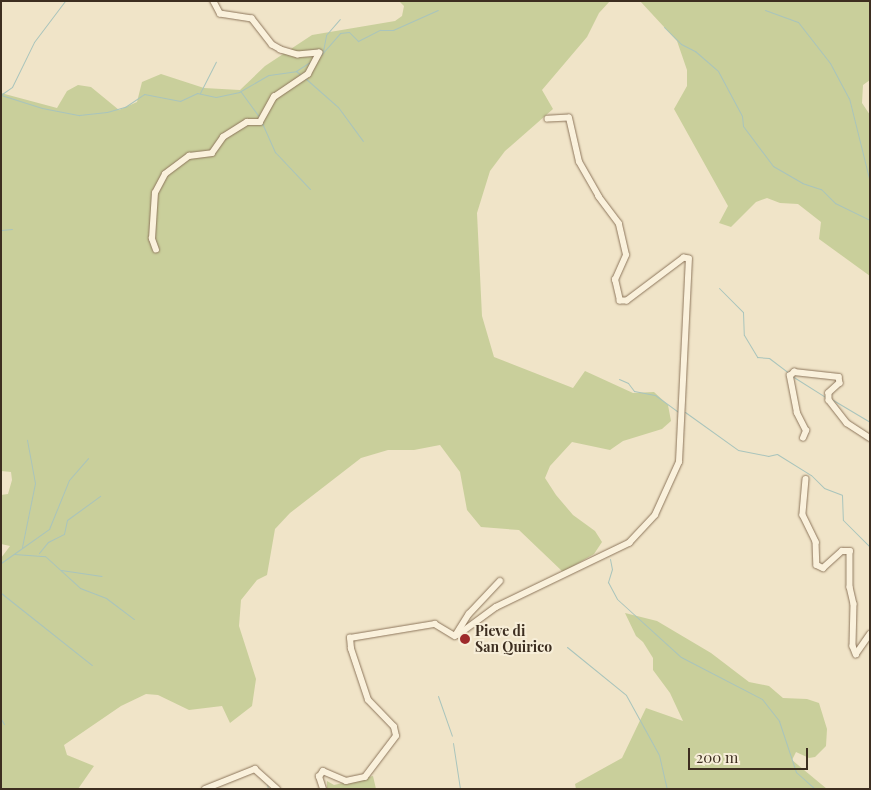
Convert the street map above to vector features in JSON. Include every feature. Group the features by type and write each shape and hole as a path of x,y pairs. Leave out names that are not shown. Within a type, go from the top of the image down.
{"street":[{"path":"156,250 152,239 154,193 165,174 190,156 212,153 223,137 247,122 260,122 274,97 308,74 319,52 298,55 281,50 272,45 252,19 220,14 213,1"},
{"path":"323,789 319,777 322,771 346,781 365,777 396,736 394,727 376,710 366,695 351,649 349,640 352,637 435,624 453,636 458,635 496,607 629,543 655,515 680,462 689,259 684,258 627,301 620,301 616,280 626,255 620,224 599,197 579,162 569,118 548,118"},
{"path":"803,438 806,431 797,412 790,376 794,372 839,377 840,383 829,393 829,400 847,423 870,438"},
{"path":"806,479 803,515 816,542 816,565 823,568 842,551 850,551 850,587 854,604 852,637 856,654 870,634"},
{"path":"458,635 466,618 500,581"},
{"path":"205,789 255,769 277,789"}],"green space":[{"path":"399,1 610,1 599,13 587,37 542,90 553,109 505,151 490,171 477,213 482,316 494,357 573,388 585,371 633,393 654,392 668,405 671,421 662,429 623,441 610,450 572,442 550,466 545,478 556,495 573,515 595,531 602,542 594,554 563,572 519,530 481,527 467,510 460,472 440,445 414,450 388,450 361,458 290,513 275,529 267,575 257,580 241,600 239,626 256,679 252,706 230,723 222,706 189,710 158,695 146,694 121,706 64,745 67,755 94,766 78,789 1,789 1,558 10,546 1,544 1,495 8,494 12,480 11,472 1,471 1,93 57,108 67,91 78,85 91,87 119,110 137,102 142,82 161,74 204,88 240,90 265,66 312,35 395,21 402,16 404,6"},
{"path":"640,1 870,1 870,80 863,85 862,103 870,115 870,276 819,239 821,222 798,204 780,203 767,198 756,202 731,227 719,223 728,206 674,109 687,86 687,70 677,41"},
{"path":"625,613 657,621 711,653 749,682 769,686 783,698 807,699 819,703 827,729 826,746 815,757 809,758 796,752 792,760 827,789 576,789 575,784 622,758 646,708 683,721 670,693 653,670 653,658 643,642 636,636"},
{"path":"373,776 376,789 327,789 327,781 334,785"}],"waterway":[{"path":"2,94 12,87 34,42 65,1"},
{"path":"321,55 340,33 349,32 358,41 380,30 393,30 438,10"},
{"path":"765,10 798,22 830,63 849,98 870,182"},
{"path":"323,51 326,35 340,19"},
{"path":"664,27 681,44 695,51 718,71 742,116 743,126 773,166 802,183 821,189 835,203 870,220"},
{"path":"1,95 42,108 79,115 107,112 125,107 144,94 180,101 197,93 216,97 239,92 269,75 296,71 313,60"},
{"path":"200,93 216,62"},
{"path":"296,71 302,76"},
{"path":"305,78 338,107 363,141"},
{"path":"241,92 259,117"},
{"path":"262,123 275,152 310,189"},
{"path":"1,230 12,229"},
{"path":"719,288 743,312 744,335 757,357 769,358 789,373"},
{"path":"792,376 827,398"},
{"path":"619,379 628,383 634,391 655,395 678,412"},
{"path":"833,400 870,422"},
{"path":"685,412 738,450 768,456 777,454 811,475 824,488 842,495 843,520 870,547"},
{"path":"22,547 35,483 27,440"},
{"path":"1,563 49,529 69,480 88,458"},
{"path":"39,553 48,542 64,534 67,520 100,496"},
{"path":"14,554 45,556 80,588 106,598 134,619"},
{"path":"610,559 612,569 608,582 617,599 681,657 762,699 779,721 796,772 815,789"},
{"path":"61,570 102,576"},
{"path":"1,593 92,665"},
{"path":"567,647 626,695 659,755 667,789"},
{"path":"438,696 452,736"},
{"path":"1,719 4,724"},
{"path":"453,743 460,789"},
{"path":"267,783 268,789"}],"place":[{"name":"Pieve di San Quirico","path":"465,639"}]}
